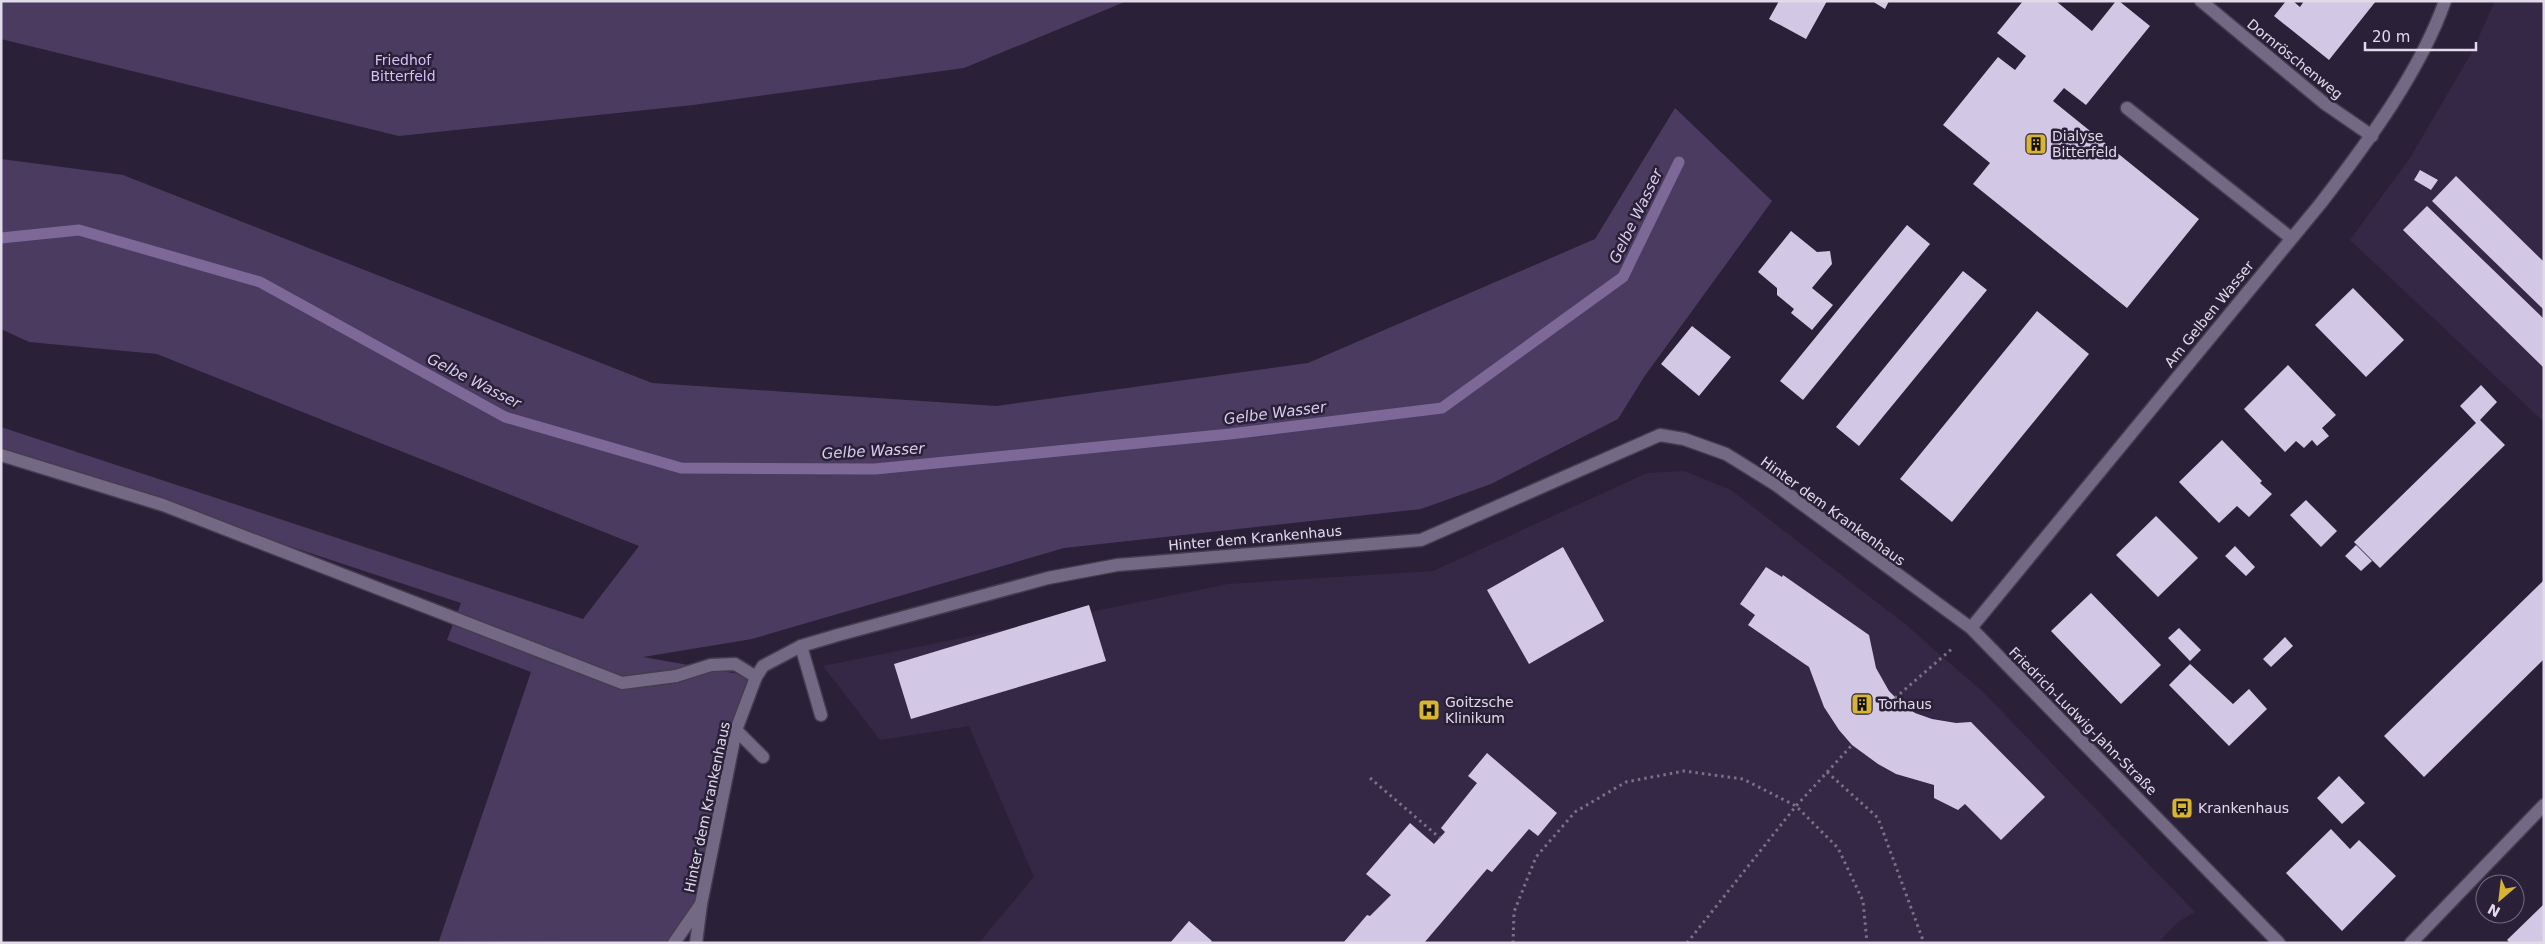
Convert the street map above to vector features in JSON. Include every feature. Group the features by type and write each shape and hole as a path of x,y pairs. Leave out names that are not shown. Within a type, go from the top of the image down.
{"street":[{"name":"Dornröschenweg","path":"2201,1 2324,103 2372,136"},
{"name":"Am Gelben Wasser","path":"1971,628 2291,238 2372,136 2410,74 2445,1"},
{"path":"2127,108 2291,238"},
{"name":"Hinter dem Krankenhaus","path":"696,943 701,904 736,730 756,677 763,666 800,646 1048,578 1117,565 1421,540 1660,435 1684,439 1726,454 1776,485 1971,628"},
{"path":"1,455 163,505 622,683 676,676 711,665 735,664 756,677"},
{"name":"Friedrich-Ludwig-Jahn-Straße","path":"1971,628 2280,943"},
{"path":"800,646 821,715"},
{"path":"736,730 763,757"},
{"path":"2411,943 2544,804"},
{"path":"674,943 701,904"}],"path":[{"path":"1895,698 1946,656 1971,628"},
{"path":"1687,943 1796,806 1852,745"},
{"path":"1513,943 1514,912 1536,857 1575,812 1626,782 1684,771 1743,779 1796,806 1838,848 1863,902 1868,943"},
{"path":"1827,772 1878,818 1924,943"},
{"path":"1370,778 1440,838"}],"shaded area":[{"path":"2495,1 2544,1 2544,422 2350,240 2410,158 2472,52"},
{"name":"Goitzsche Klinikum","path":"1684,471 1731,490 1905,624 1984,693 2195,912 2178,922 2158,943 979,943 1034,877 969,726 880,740 823,666 1228,584 1433,571 1647,473"}],"green space":[{"name":"Friedhof Bitterfeld","path":"1,1 1127,1 964,68 693,105 399,136 1,39"},
{"path":"1675,108 1772,201 1644,377 1618,419 1491,484 1421,509 1064,548 752,639 643,657 756,677 702,903 674,943 439,941 531,672 447,640 461,603 1,451 1,427 583,619 639,546 157,354 29,342 1,329 1,159 123,175 652,383 996,406 1308,363 1595,239"}],"building":[{"path":"1779,1 1827,1 1806,39 1769,19"},
{"path":"1872,1 1889,1 1885,9"},
{"name":"Dialyse Bitterfeld","path":"2023,1 2056,1 2092,31 2116,1 2119,1 2150,26 2086,105 2064,88 2053,101 2199,219 2127,308 1973,184 1990,163 1943,125 1998,57 2015,70 2026,56 1997,33"},
{"path":"2286,1 2293,1 2300,7 2304,1 2376,1 2329,60 2274,16"},
{"path":"2420,170 2438,180 2431,190 2414,180"},
{"path":"2456,176 2544,262 2544,310 2432,201"},
{"path":"2427,206 2544,319 2544,368 2403,230"},
{"path":"1907,225 1930,244 1803,400 1780,381"},
{"path":"1791,231 1817,252 1830,251 1832,264 1812,288 1833,305 1812,330 1791,313 1794,309 1777,295 1777,288 1758,272"},
{"path":"1963,271 1987,290 1859,446 1836,427"},
{"path":"2353,288 2404,340 2366,377 2315,325"},
{"path":"2037,311 2089,354 1952,522 1900,479"},
{"path":"1692,326 1731,357 1699,396 1661,364"},
{"path":"2288,365 2336,415 2322,428 2329,436 2317,446 2312,440 2304,448 2296,441 2285,452 2244,409"},
{"path":"2481,385 2497,402 2480,420 2505,445 2380,568 2354,542 2476,423 2460,406"},
{"path":"2222,440 2272,494 2249,517 2237,506 2219,523 2179,482"},
{"path":"2306,500 2337,531 2321,547 2290,515"},
{"path":"2156,516 2198,558 2158,597 2116,555"},
{"path":"2356,545 2372,561 2361,571 2345,556"},
{"path":"2235,546 2255,567 2246,576 2225,556"},
{"path":"1563,547 1604,621 1529,664 1487,590"},
{"name":"Torhaus","path":"1766,567 1782,577 1783,575 1869,635 1876,668 1889,691 1899,701 1915,713 1932,719 1956,723 1971,722 2045,797 2001,840 1965,804 1958,810 1934,798 1934,785 1896,774 1878,764 1852,745 1839,730 1824,707 1809,667 1748,625 1755,615 1740,604"},
{"path":"2544,580 2544,659 2424,777 2384,736"},
{"path":"2091,593 2161,665 2121,704 2051,631"},
{"path":"1089,605 1106,661 911,719 894,664"},
{"path":"2179,628 2201,650 2190,661 2168,638"},
{"path":"2285,637 2293,646 2271,667 2263,659"},
{"path":"2190,664 2233,704 2249,689 2267,709 2229,746 2169,685"},
{"path":"1487,753 1557,813 1538,836 1529,829 1492,872 1487,869 1424,943 1343,943 1367,915 1370,916 1391,895 1366,874 1410,823 1434,844 1445,832 1441,828 1477,783 1468,776"},
{"path":"2339,776 2365,803 2342,824 2317,798"},
{"path":"2331,829 2350,849 2359,840 2396,876 2342,931 2286,873"},
{"path":"2544,904 2544,943 2510,943 2507,940"},
{"path":"1189,921 1212,941 1210,943 1170,943"}],"waterway":[{"name":"Gelbe Wasser","path":"1,238 79,230 260,282 505,417 681,468 875,469 1230,434 1442,408 1623,277 1679,162"}],"place":[{"name":"Dialyse Bitterfeld","path":"2036,144"},
{"name":"Torhaus","path":"1862,704"},
{"name":"Goitzsche Klinikum","path":"1429,710"},
{"name":"Krankenhaus","path":"2182,808"}]}
